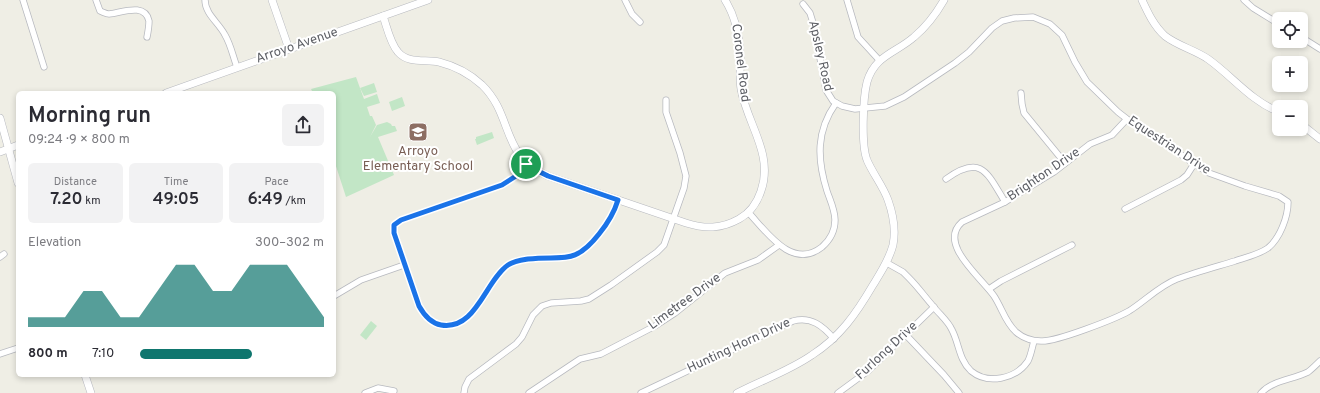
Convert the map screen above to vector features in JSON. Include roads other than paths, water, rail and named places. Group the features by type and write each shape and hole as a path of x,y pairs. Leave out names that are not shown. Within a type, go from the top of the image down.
{"street":[{"path":"23,0 44,67"},
{"path":"96,0 100,11 107,14 134,9 140,10 144,13 148,20 147,37"},
{"path":"205,0 205,5 209,13 222,28 226,36 236,67"},
{"path":"272,0 289,49"},
{"name":"Arroyo Avenue","path":"171,91 428,0"},
{"path":"625,0 632,14 640,22"},
{"name":"Coronel Road","path":"384,16 395,48 403,56 413,60 433,61 446,64 467,74 483,86 496,103 516,150 526,164 548,176 694,226 709,228 732,223 753,207 760,195 764,180 765,166 762,151 744,103 740,79 739,36 734,17 725,0"},
{"path":"847,0 858,37 880,61"},
{"path":"737,393 806,359 834,339 857,312 887,263 893,244 893,218 886,195 866,159 864,143 865,93 868,80 873,69 889,53 919,33 937,12 944,0"},
{"path":"1142,0 1152,20 1165,35 1175,42 1199,53 1261,103 1272,108"},
{"path":"1244,0 1252,8 1272,20"},
{"name":"Apsley Road","path":"803,4 810,13 814,26 828,94 836,103 849,108 864,109"},
{"name":"Equestrian Drive","path":"864,109 885,106 904,97 956,63 992,28 1002,22 1014,18 1033,18 1042,20 1056,29 1066,42 1075,62 1087,82 1127,119 1210,173 1245,186 1279,196 1288,202 1288,210 1282,228 1277,237 1269,247 1258,254 1189,274 1174,280 1129,311 1104,322 1046,342 1034,340"},
{"path":"1308,41 1320,49"},
{"path":"1021,93 1024,113 1065,163"},
{"path":"464,393 469,379 516,344 536,311 542,306 551,303 582,301 589,299 657,252 666,240 684,188 686,176 666,112 666,100"},
{"path":"748,212 784,249 795,254 801,254 808,253 822,247 832,234 835,224 835,215 822,172 820,145 821,134 824,122 836,103"},
{"path":"0,118 16,175"},
{"name":"Brighton Drive","path":"989,289 959,253 955,243 954,234 956,227 962,222 1004,202 1065,163 1090,144 1112,135 1127,119"},
{"path":"1308,130 1320,139"},
{"path":"0,152 16,147"},
{"path":"526,164 516,176 502,185 401,220 394,225 394,233 419,306 426,316 435,323 448,326 457,323 473,312 494,279 508,265 524,259 567,257 582,252 589,246 610,220 615,211 618,200"},
{"path":"1125,209 1181,180 1187,175 1194,164"},
{"path":"946,179 964,168 977,168 984,171 989,176 1004,202"},
{"name":"Limetree Drive","path":"529,393 580,359 600,354 655,326 675,313 725,273 758,260 779,245"},
{"path":"887,263 903,272 934,307 952,330 959,351 965,363 971,370 979,376 995,379 1018,371 1027,362 1034,340 1020,334 1012,328 999,303 989,289 1001,280 1072,245"},
{"path":"336,295 361,280 404,265"},
{"name":"Furlong Drive","path":"838,393 868,371 934,307"},
{"name":"Hunting Horn Drive","path":"641,393 788,322 798,319 818,323 834,339"},
{"path":"905,334 959,393"},
{"path":"0,354 16,349"},
{"path":"1260,393 1265,388 1278,382 1294,378 1309,371 1320,361"},
{"path":"86,377 91,393"},
{"path":"365,393 378,388 394,391"}],"place":[{"name":"Arroyo Elementary School","path":"418,132"}]}
